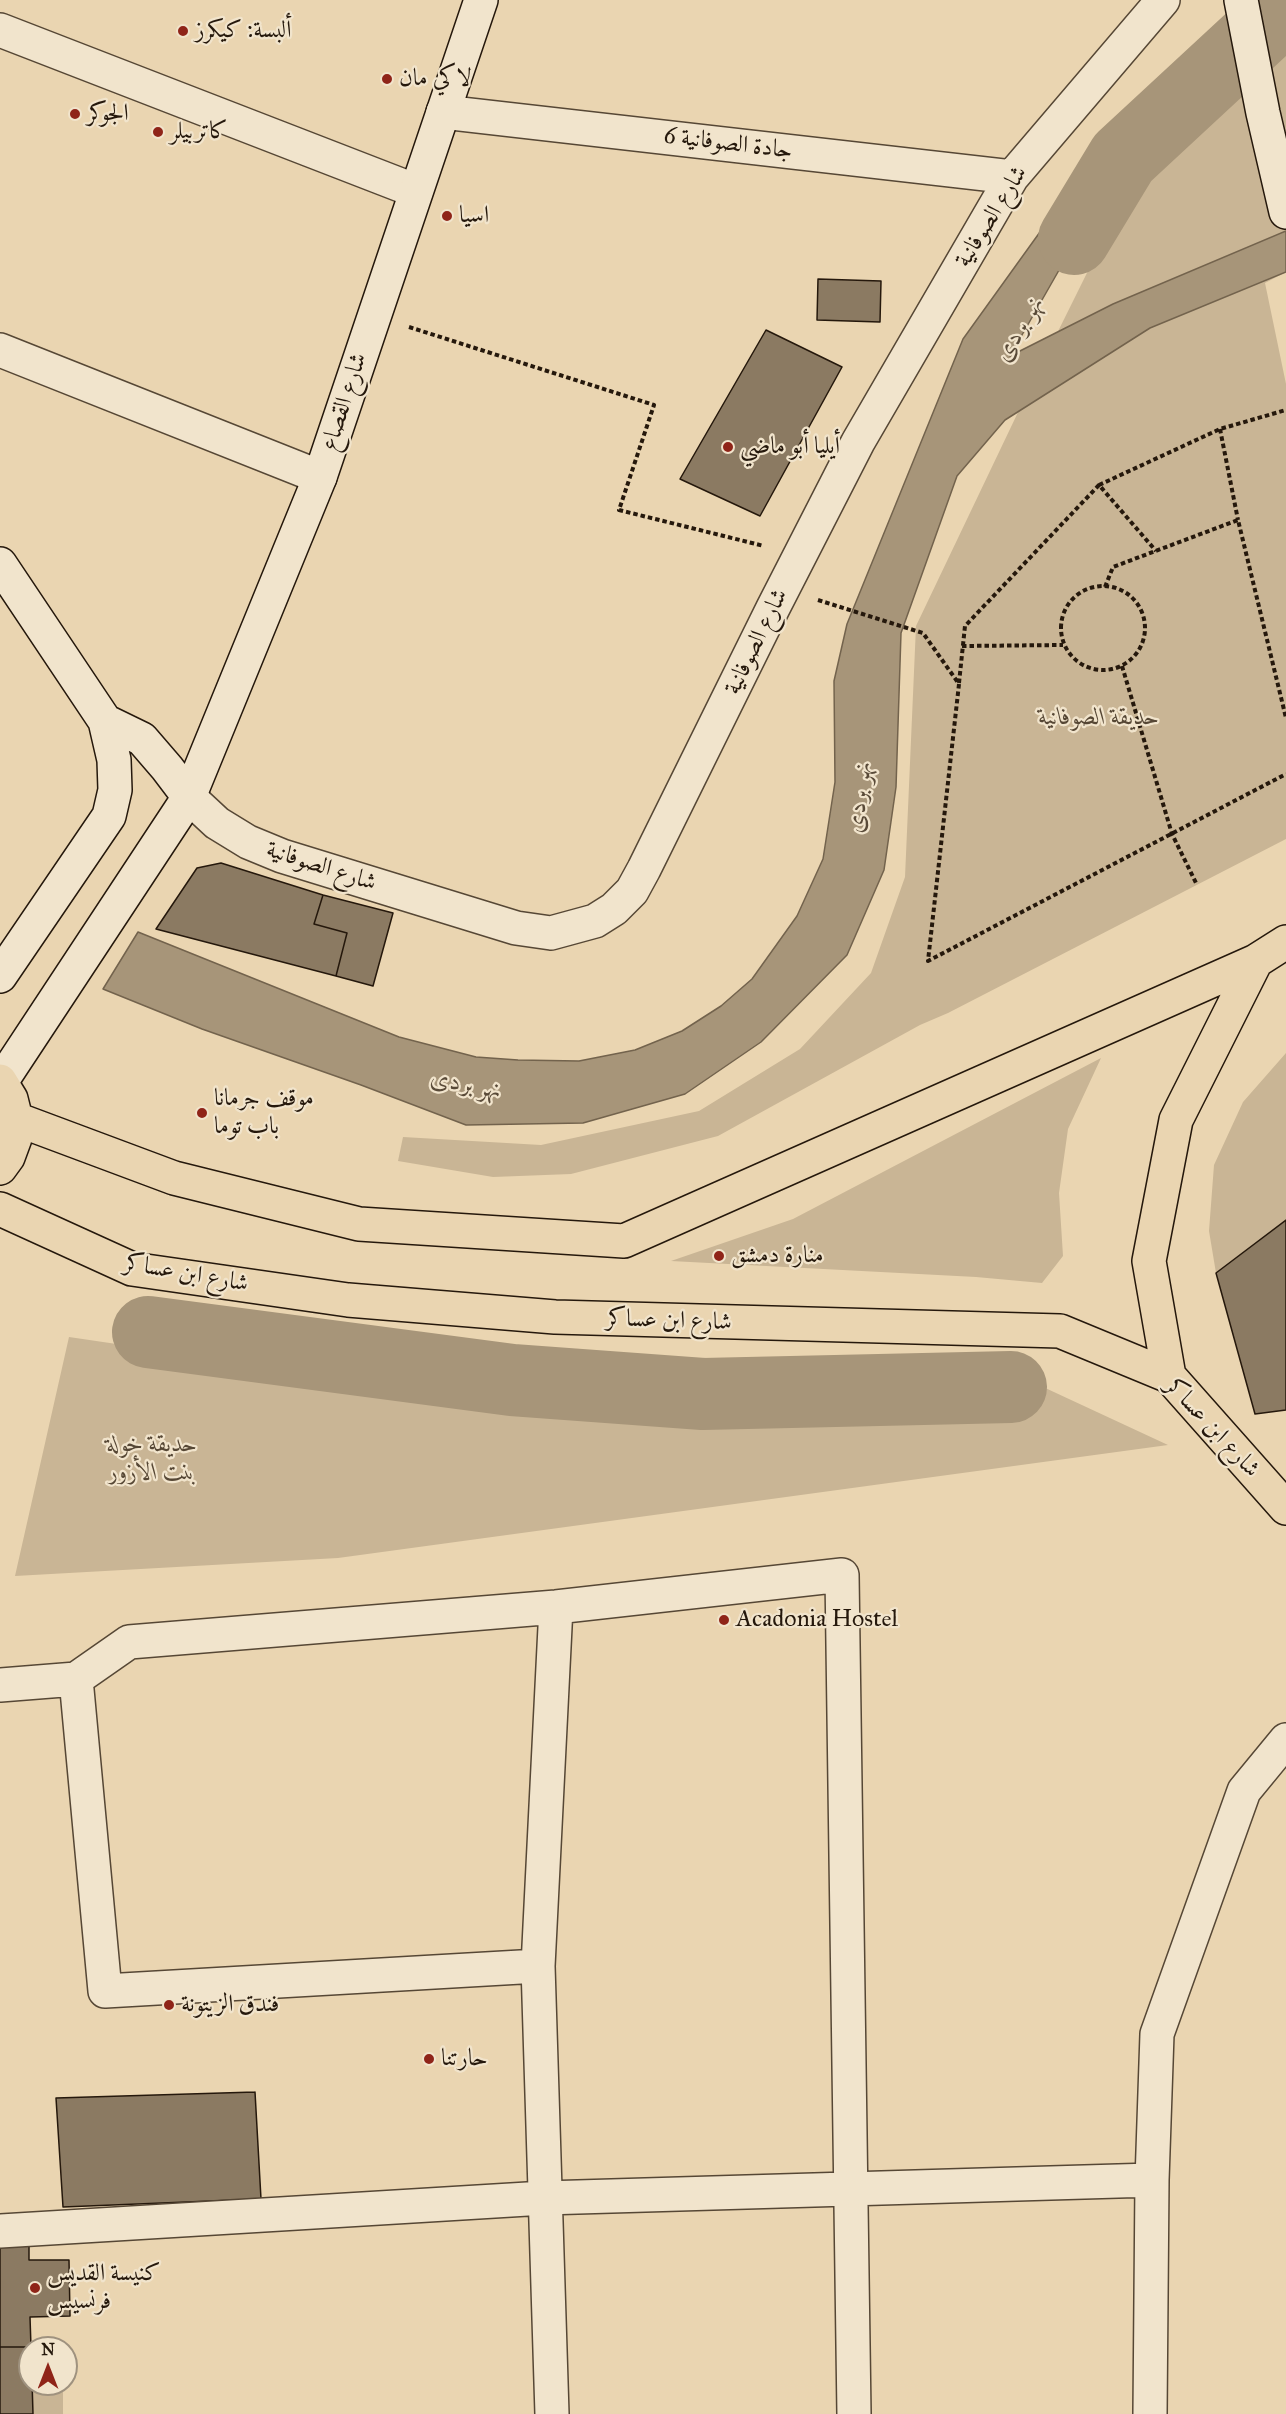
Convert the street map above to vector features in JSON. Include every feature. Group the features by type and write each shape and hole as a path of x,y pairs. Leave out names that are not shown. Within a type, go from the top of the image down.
{"main road":[{"path":"16,1119 174,1178 359,1224 624,1241 1256,961 1286,942"},
{"path":"1169,1376 1149,1261 1176,1120 1256,961"},
{"path":"0,1168 8,1157 15,1138 16,1119 11,1099 1,1082"},
{"name":"شارع ابن عساكر","path":"0,1209 132,1269 348,1300 555,1317 1060,1331 1169,1376 1286,1508"}],"street":[{"name":"شارع القصاع","path":"1,1082 189,797 321,477 481,0"},
{"name":"شارع الصوفانية","path":"105,721 142,739 189,797 217,823 248,842 274,852 516,928 551,933 595,921 614,909 632,891 858,442 1012,177 1163,0"},
{"path":"1241,0 1263,113 1285,206"},
{"path":"0,30 416,191"},
{"name":"جادة الصوفانية 6","path":"443,112 1012,177"},
{"path":"0,350 321,477"},
{"path":"0,564 105,721 114,760 115,790 109,816 0,976"},
{"path":"0,1685 76,1679 129,1642 556,1607 842,1575 854,2414"},
{"path":"552,2414 538,1966 556,1607"},
{"path":"76,1679 105,1991 538,1966"},
{"path":"1150,2414 1152,2180 1157,2034 1244,1791 1286,1740"},
{"path":"0,2231 544,2198 1152,2180"}],"path":[{"path":"374,316 654,405 619,510 800,555"},
{"path":"1286,410 1220,429 1099,484 964,626 928,961 1286,774"},
{"path":"1220,429 1238,520 1286,718"},
{"path":"1099,484 1156,551"},
{"path":"1105,586 1113,567 1238,520"},
{"path":"1105,586 1119,589 1139,607 1144,620 1145,634 1133,658 1122,666 1109,670 1095,670 1071,657 1063,645 1061,624 1068,604 1078,594 1091,588 1105,586"},
{"path":"782,589 923,633 959,684"},
{"path":"962,646 1063,645"},
{"path":"1122,666 1172,834 1197,885"}],"green space":[{"name":"حديقة الصوفانية","path":"1286,33 1286,272 1265,283 1286,384 1286,839 948,1013 920,1025 718,1136 571,1174 493,1177 398,1161 403,1137 541,1145 699,1111 800,1049 871,973 905,877 916,626 1021,406 1140,166 1273,40"},
{"path":"1286,1053 1286,1220 1216,1273 1209,1231 1214,1165 1243,1102"},
{"path":"1101,1058 1068,1129 1059,1193 1063,1256 1042,1283 976,1277 671,1261 793,1219"},
{"name":"حديقة خولة بنت الأزور","path":"69,1337 476,1397 668,1409 1013,1373 1168,1445 338,1558 15,1576"},
{"path":"32,2396 63,2396 63,2414 33,2414"}],"water":[{"path":"1260,0 1286,0 1286,7 1123,158 1010,356 1113,304 1286,231 1286,272 1150,328 1005,420 957,476 901,633 896,787 884,870 847,955 761,1042 685,1094 583,1123 466,1125 202,1029 103,989 138,932 399,1037 476,1057 518,1060 579,1061 635,1050 682,1031 721,1006 752,979 797,916 823,859 835,782 834,681 847,624 963,339 1081,175 1212,36"}],"building":[{"path":"818,279 881,281 880,322 817,320"},
{"path":"766,330 842,367 760,516 680,479"},
{"path":"221,863 323,895 314,924 347,933 336,976 156,929 197,868"},
{"path":"323,895 393,913 373,986 336,976 347,933 314,924"},
{"path":"1286,1220 1286,1410 1255,1414 1216,1273"},
{"path":"255,2092 261,2199 63,2207 56,2098"},
{"name":"كنيسة القديس فرنسيس","path":"0,2242 29,2242 29,2260 69,2260 70,2316 30,2317 31,2336 18,2336 18,2347 0,2347"},
{"path":"0,2347 18,2347 18,2396 32,2396 33,2414 0,2414"}],"waterway":[{"name":"نهر بردى","path":"1074,239 1123,158 1286,7"},
{"path":"148,1332 512,1380 703,1394 1011,1387"}],"place":[{"name":"ألبسة: كيكرز","path":"183,31"},
{"name":"لاكي مان","path":"387,79"},
{"name":"الجوكر","path":"75,114"},
{"name":"كاتربيلر","path":"158,132"},
{"name":"اسيا","path":"447,216"},
{"name":"أيليا أبو ماضي","path":"728,447"},
{"name":"موقف جرمانا باب توما","path":"202,1113"},
{"name":"منارة دمشق","path":"719,1256"},
{"name":"Acadonia Hostel","path":"724,1620"},
{"name":"فندق الزيتونة","path":"169,2005"},
{"name":"حارتنا","path":"429,2059"},
{"name":"كنيسة القديس فرنسيس","path":"35,2288"}]}
